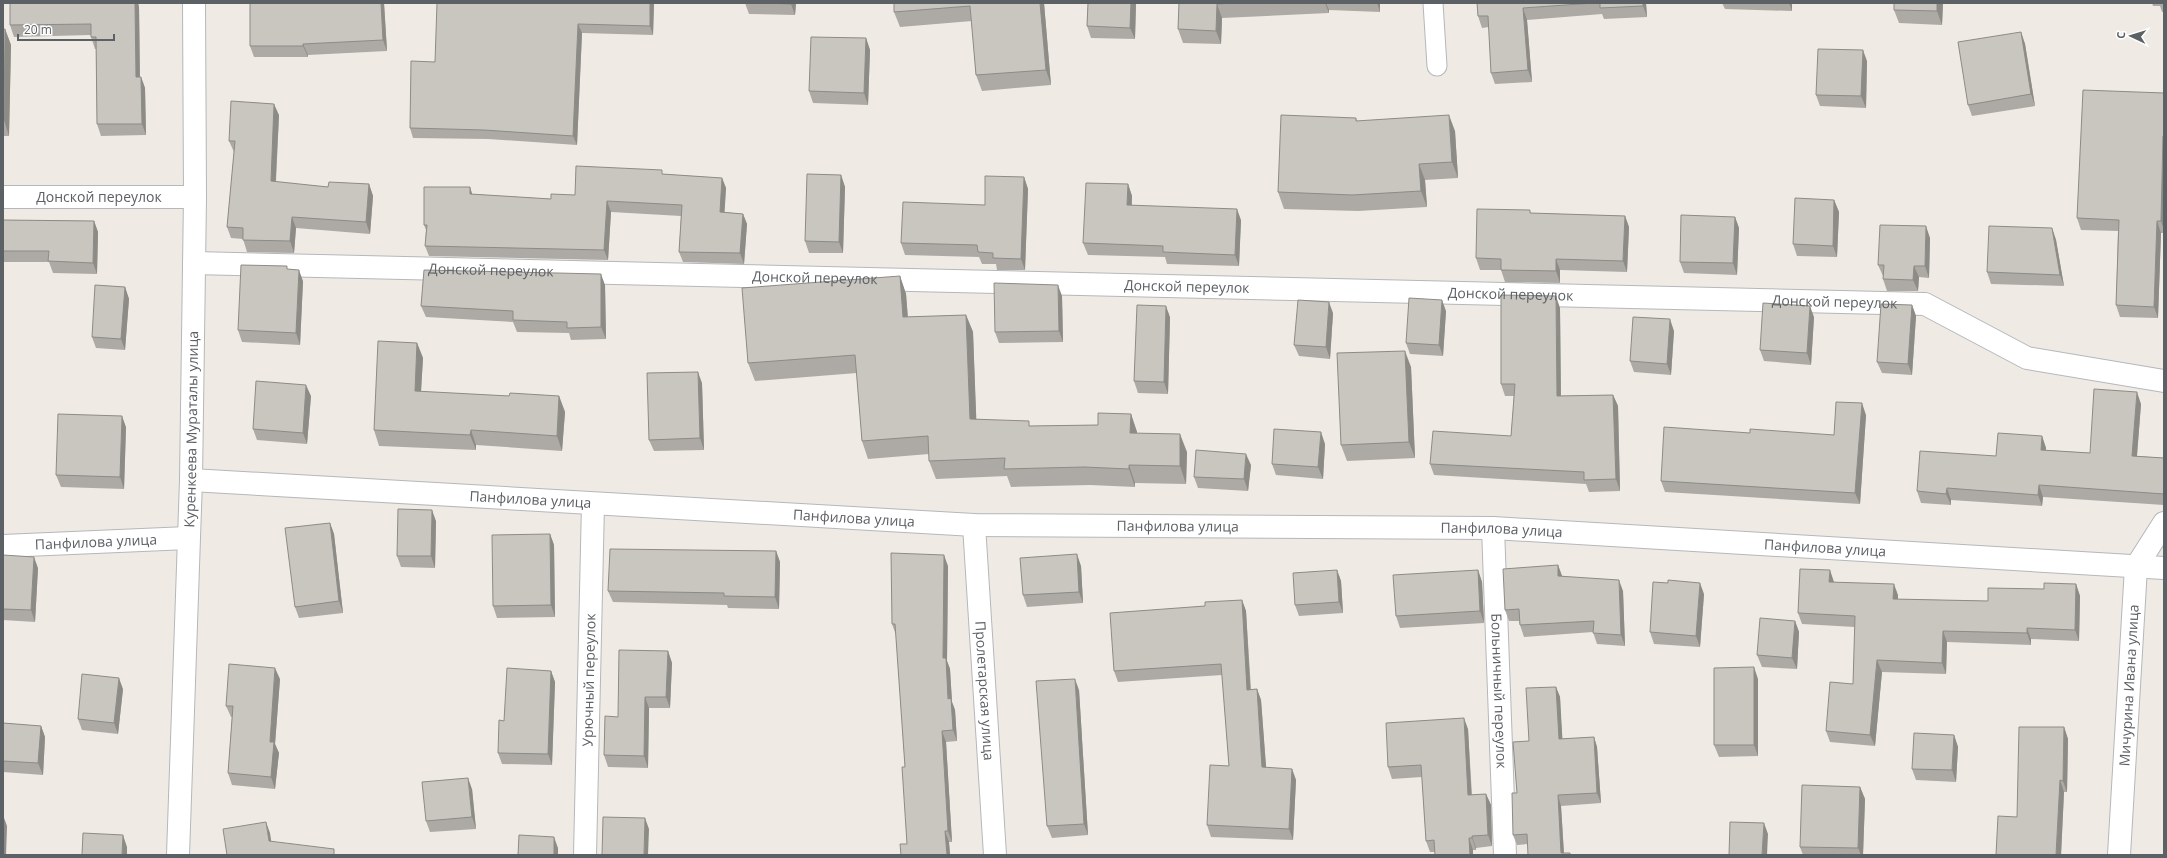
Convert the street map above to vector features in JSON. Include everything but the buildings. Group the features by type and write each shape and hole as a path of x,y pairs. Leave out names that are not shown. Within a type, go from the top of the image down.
{"street":[{"name":"Куренкеева Мураталы улица","path":"178,855 191,480 195,197 194,3"},
{"name":"Донской переулок","path":"3,197 195,197"},
{"name":"Донской переулок","path":"194,263 1925,304 2027,358 2164,381"},
{"name":"Панфилова улица","path":"191,480 974,526 1493,528 2164,568"},
{"name":"Урючный переулок","path":"585,855 593,504"},
{"name":"Мичурина Ивана улица","path":"2119,855 2136,567 2164,523"},
{"name":"Пролетарская улица","path":"974,526 995,855"},
{"name":"Больничный переулок","path":"1493,528 1505,855"},
{"name":"Панфилова улица","path":"3,546 188,538"}],"lane":[{"path":"1433,3 1437,66"}]}
